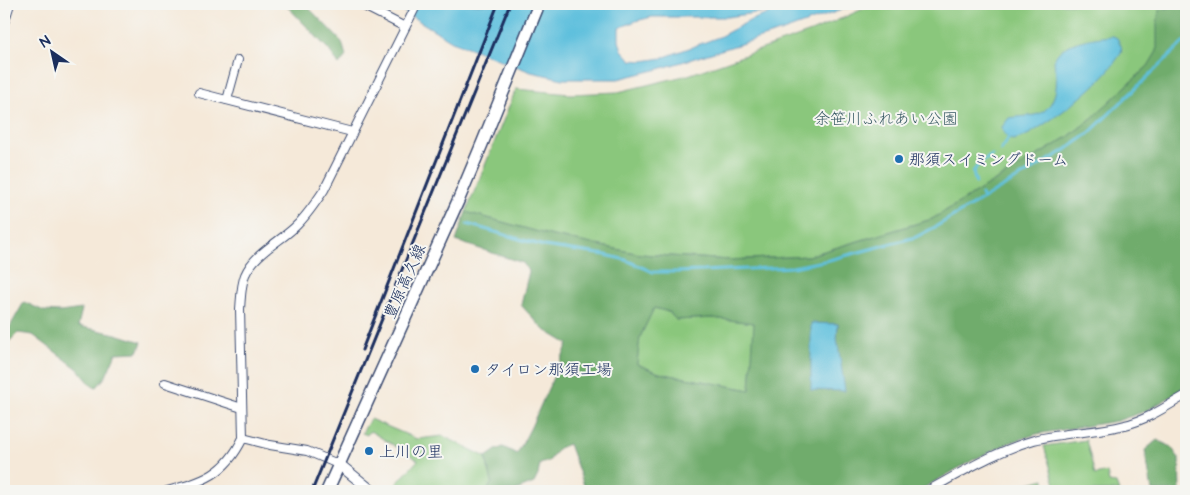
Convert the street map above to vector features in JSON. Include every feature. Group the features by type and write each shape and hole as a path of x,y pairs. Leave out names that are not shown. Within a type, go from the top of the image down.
{"main road":[{"name":"豊原高久線","path":"327,491 458,201 539,4"}],"street":[{"path":"4,23 10,4"},
{"path":"360,4 405,28"},
{"path":"167,491 209,477 220,470 236,452 242,438 240,309 241,290 245,274 253,262 297,225 311,210 324,190 417,4"},
{"path":"226,100 238,60"},
{"path":"199,93 352,132"},
{"path":"165,383 242,408"},
{"path":"928,491 960,472 1015,446 1049,436 1124,425 1143,419 1186,395"},
{"path":"242,438 307,451 320,456 340,465 372,491"}],"green space":[{"path":"285,4 305,4 342,42 346,56 339,65 329,50"},
{"name":"余笹川ふれあい公園","path":"874,4 1186,4 1186,33 1092,118 1068,137 932,219 808,256 730,260 640,254 553,236 466,212 516,89 570,94 618,92 688,75 811,32"},
{"path":"1177,4 1186,4 1186,388 1146,411 1117,421 1037,434 1009,443 975,459 918,491 586,491 569,444 559,448 549,461 540,464 534,483 514,491 487,491 492,482 486,457 503,447 517,454 568,344 543,329 521,305 529,271 523,263 456,241 466,212 553,236 640,254 730,260 808,256 932,219 1068,137 1092,118 1148,66 1157,51 1159,11","holes":["654,308 669,312 676,320 712,318 754,323 750,390 659,373 637,364 640,337","811,324 838,324 837,338"]},
{"path":"24,302 44,311 60,312 82,309 78,326 142,342 138,352 116,353 106,376 97,387 92,386 78,369 33,335 18,333 4,347 4,337"},
{"path":"654,308 669,312 676,320 712,318 755,323 750,390 659,373 636,364 640,337"},
{"path":"370,419 417,439 443,436 486,457 492,482 487,491 390,491 418,460 370,431 367,435 362,433"},
{"path":"1086,440 1095,475 1107,472 1109,482 1116,483 1119,491 1057,491 1044,446"},
{"path":"1157,440 1171,447 1179,458 1180,491 1152,491 1145,450"},
{"path":"1044,479 1049,491 1009,491 1015,487"}],"water":[{"path":"391,4 858,4 783,31 659,69 618,79 563,79 531,72 452,41","holes":["773,12 751,20 719,37 662,58 643,61 631,60 622,50 619,41 619,28 652,17 727,17"]},
{"path":"1113,36 1117,38 1122,48 1120,54 1113,65 1089,90 1036,130 1021,138 1012,140 1005,135 1002,127 1009,118 1032,116 1039,114 1048,107 1054,97 1056,86 1054,60 1060,51 1074,43"},
{"path":"811,323 838,324 837,338 845,391 811,390"}],"waterway":[{"path":"467,224 544,246 606,255 626,260 653,272 793,267 829,260 916,237 1064,151 1088,134 1186,40"},
{"path":"1001,150 1008,138"},
{"path":"976,183 973,172 978,165 992,155"},
{"path":"981,194 983,199"}],"railway":[{"path":"362,350 498,4"},
{"path":"312,491 510,4"}],"place":[{"name":"那須スイミングドーム","path":"899,159"},
{"name":"タイロン那須工場","path":"475,369"},
{"name":"上川の里","path":"369,451"}]}
